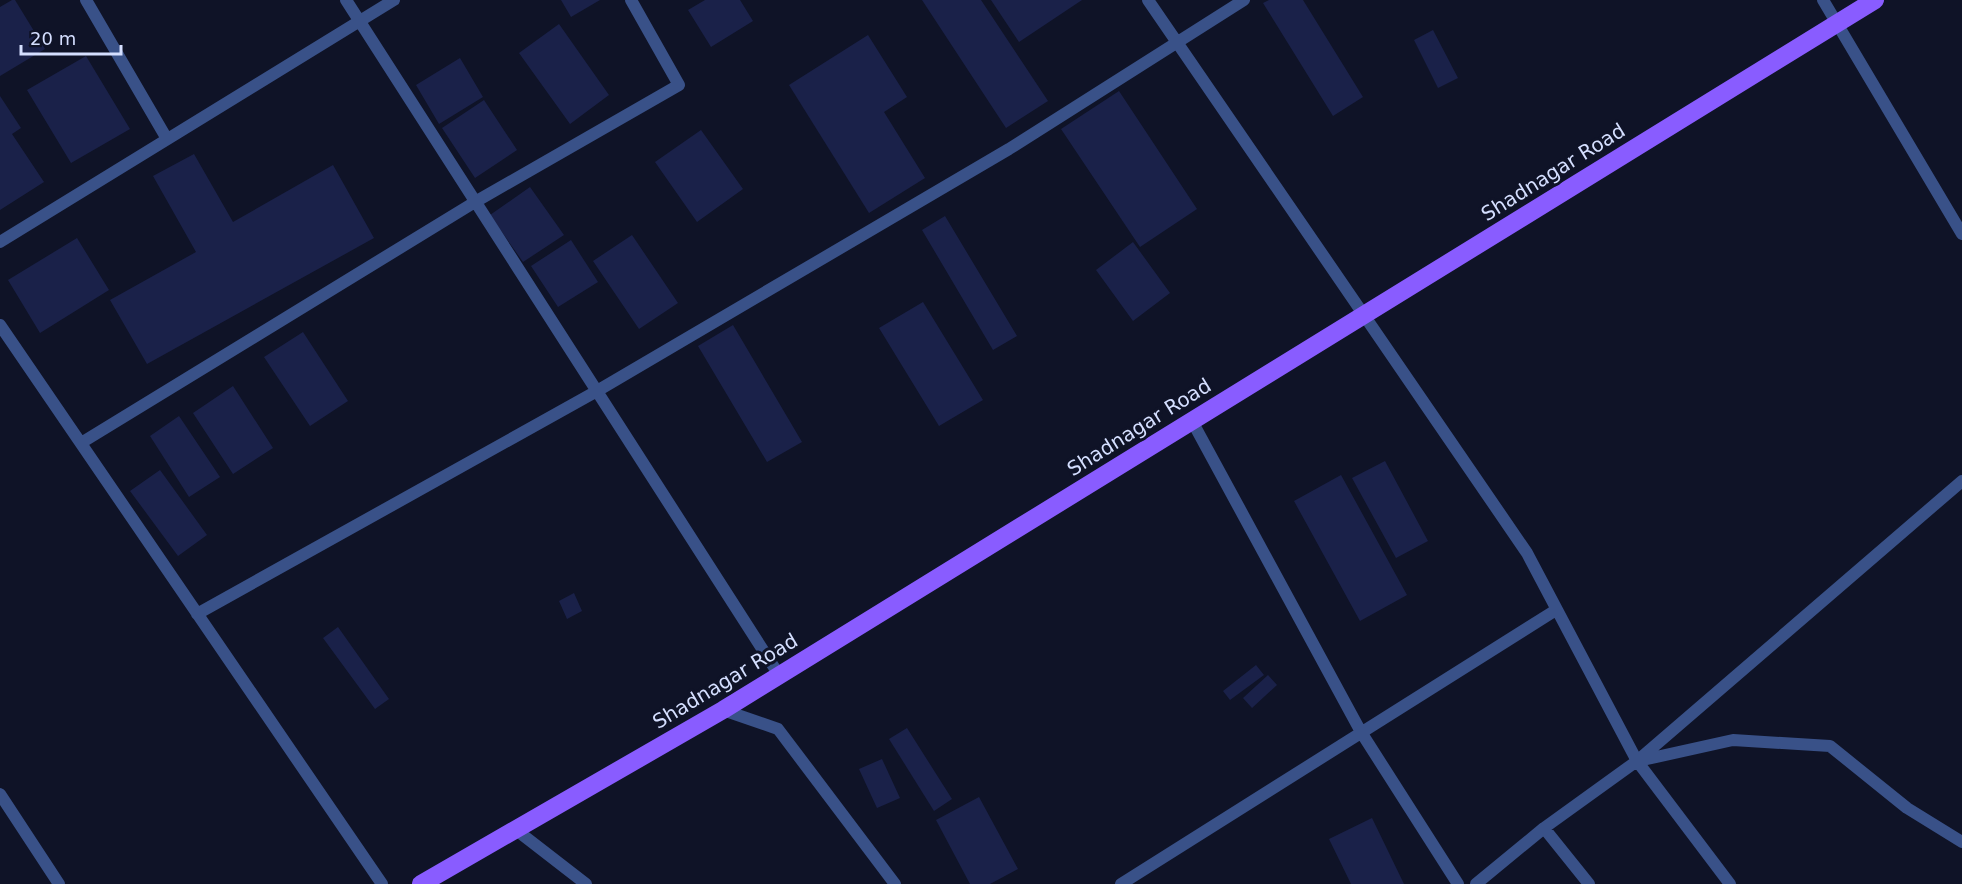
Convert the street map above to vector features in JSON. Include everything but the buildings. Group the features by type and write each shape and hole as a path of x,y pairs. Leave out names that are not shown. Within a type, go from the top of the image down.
{"main road":[{"name":"Shadnagar Road","path":"421,884 723,710 1875,0"}],"street":[{"path":"86,0 167,139"},
{"path":"346,0 779,675"},
{"path":"0,242 394,0"},
{"path":"81,443 475,202 679,85 631,0"},
{"path":"1148,0 1527,553 1636,761 1730,884"},
{"path":"197,614 597,391 1009,149 1244,0"},
{"path":"1823,0 1962,234"},
{"path":"0,325 382,884"},
{"path":"1192,421 1361,732 1458,884"},
{"path":"1476,884 1544,828 1636,761 1962,481"},
{"path":"1121,884 1556,610"},
{"path":"723,710 778,729 895,884"},
{"path":"1636,761 1733,740 1830,746 1908,808 1962,842"},
{"path":"0,794 59,884"},
{"path":"1544,828 1589,884"},
{"path":"516,829 586,884"}]}
